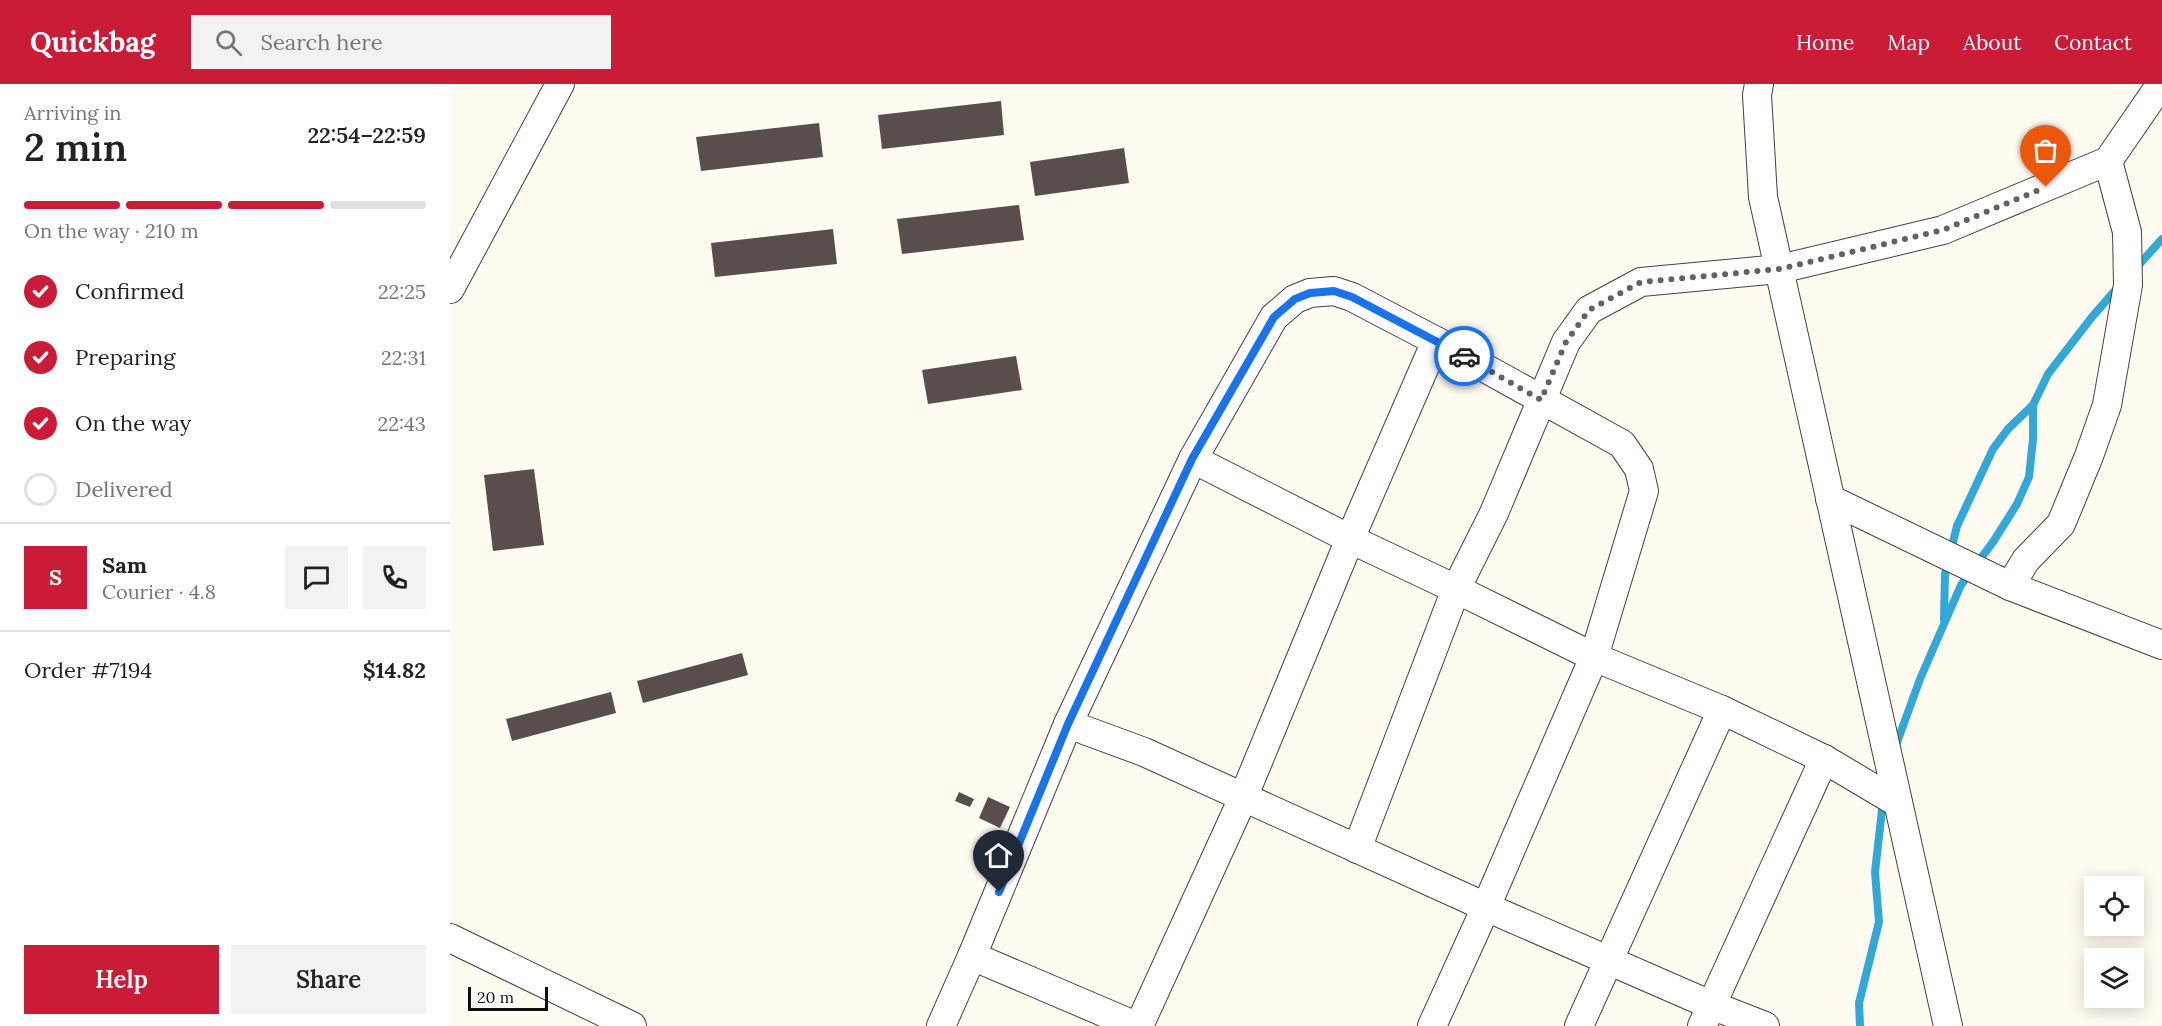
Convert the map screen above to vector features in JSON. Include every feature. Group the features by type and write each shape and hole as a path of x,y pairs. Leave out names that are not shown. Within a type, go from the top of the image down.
{"street":[{"path":"450,289 560,84"},
{"path":"1759,84 1757,95 1762,197 1780,269 1948,1026"},
{"path":"1358,849 1456,589 1494,513 1566,342 1589,310 1641,282 1780,269 1943,230 2108,161 2161,84"},
{"path":"2010,586 2026,560 2061,524 2107,405 2128,285 2127,232 2108,161"},
{"path":"940,1026 972,956 1068,724 1192,459 1274,317 1295,299 1310,293 1334,291 1352,297 1436,340 1622,444 1639,468 1644,491 1594,657 1432,1026"},
{"path":"972,956 1138,1026 1243,798 1350,539 1436,340"},
{"path":"1192,459 1350,539 1594,657 1722,710 1824,759 1898,803"},
{"path":"1830,498 2010,586 2162,645"},
{"path":"1579,1026 1722,710"},
{"path":"1068,724 1144,752 1608,960 1707,1015 1766,1026"},
{"path":"1707,1015 1824,759"},
{"path":"450,938 632,1026"}],"building":[{"path":"1001,101 1004,135 882,149 878,115"},
{"path":"819,123 823,157 701,171 696,137"},
{"path":"1124,148 1129,183 1035,196 1030,162"},
{"path":"1019,205 1024,240 902,254 897,219"},
{"path":"833,229 837,264 715,277 711,243"},
{"path":"1016,356 1022,390 928,404 922,370"},
{"path":"534,469 544,545 493,551 484,475"},
{"path":"742,653 748,675 643,703 637,681"},
{"path":"611,692 616,713 512,741 506,719"},
{"path":"959,792 974,799 970,807 955,801"},
{"path":"988,797 1010,807 1000,828 979,818"}],"waterway":[{"path":"2136,268 2162,239"},
{"path":"1895,748 1920,679 1961,585 1993,542 2017,504 2029,477 2033,439 2033,405 2048,374 2119,286"},
{"path":"1944,619 1945,574 1957,526 1993,449 2008,429 2033,405"},
{"path":"1860,1026 1859,1003 1879,922 1875,872 1883,801"}],"way so far":[{"path":"1464,356 1541,400 1566,342 1589,310 1641,282 1780,269 1943,230 2046,187"}],"route":[{"path":"999,892 1068,724 1192,459 1274,317 1295,299 1310,293 1334,291 1352,297 1464,356"}]}
